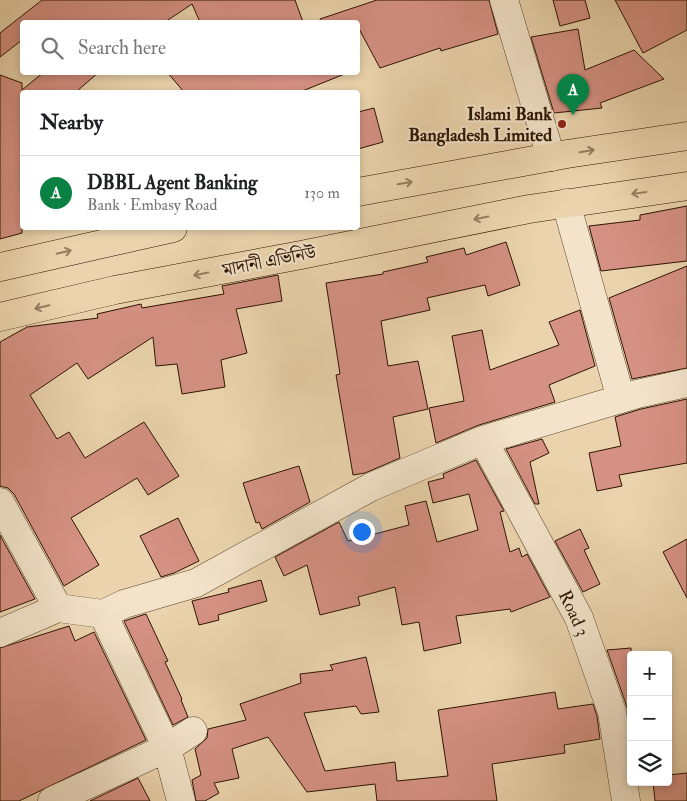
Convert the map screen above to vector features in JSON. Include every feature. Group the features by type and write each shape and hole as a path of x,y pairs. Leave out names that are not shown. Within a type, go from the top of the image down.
{"main road":[{"path":"360,192 550,157 687,136"},
{"name":"মাদানী এভিনিউ","path":"0,317 115,290 529,209 687,186"},
{"path":"0,267 164,230"}],"street":[{"path":"504,0 550,157"},
{"path":"566,203 621,399"},
{"path":"0,633 58,608 103,614 124,604 196,583 371,487 483,440 621,399 687,382"},
{"name":"Road 3","path":"483,440 579,618 612,712 626,801"},
{"path":"0,502 58,608"},
{"path":"103,614 167,748 181,801"},
{"path":"52,801 167,748 192,731"}],"building":[{"path":"42,0 295,0 302,20 199,20 192,4 168,20 20,20 20,42 0,57 0,33"},
{"path":"377,0 489,0 498,34 441,51 440,48 380,68 360,31 360,20 320,19"},
{"path":"553,0 585,0 590,18 560,26"},
{"path":"615,0 687,0 687,30 643,53"},
{"path":"578,29 585,70 634,50 664,79 600,103 602,108 554,113 531,37"},
{"path":"0,75 22,83 22,90 20,90 20,230 22,230 22,233 0,239"},
{"path":"40,75 96,75 78,90 22,90"},
{"path":"170,75 342,75 305,90 182,90"},
{"path":"374,108 383,142 360,148 360,112"},
{"path":"687,206 687,261 601,271 589,226 640,220 640,215"},
{"path":"506,242 520,285 488,296 485,285 427,298 430,310 381,321 388,366 418,361 428,409 393,417 400,458 365,473 353,475 336,375 340,374 326,283 383,274 383,272 428,262 426,257 464,248 466,255"},
{"path":"687,266 687,368 632,379 609,298"},
{"path":"278,275 282,301 236,309 247,353 221,360 225,387 182,394 177,364 156,366 153,337 88,379 77,363 30,395 57,439 69,432 85,458 144,422 179,476 148,495 137,478 71,518 99,565 64,586 14,494 8,488 0,486 0,342 27,327 98,318 97,314 141,304 142,308 224,294 222,286"},
{"path":"580,310 595,366 549,385 555,402 479,425 436,443 429,408 464,401 452,336 482,330 490,370 559,345 549,322"},
{"path":"687,399 687,463 619,475 622,486 597,491 589,453 621,446 615,417"},
{"path":"542,439 549,453 530,462 539,504 535,504 506,449"},
{"path":"476,460 504,511 500,512 510,552 519,548 522,557 527,554 550,597 511,612 510,609 456,616 461,643 424,651 419,622 402,625 395,587 358,597 360,605 320,615 307,565 284,576 275,557 339,522 348,541 409,525 405,506 426,501 437,542 478,530 469,494 433,503 428,482 444,478 443,474"},
{"path":"299,466 310,502 262,529 259,522 256,523 243,483"},
{"path":"178,518 199,561 161,577 140,536"},
{"path":"580,529 589,548 584,550 600,584 583,592 555,541"},
{"path":"0,535 35,599 0,612"},
{"path":"687,539 687,598 663,552"},
{"path":"261,580 267,601 218,615 219,620 199,625 192,601 229,592 228,589"},
{"path":"146,614 168,661 165,662 188,717 173,725 124,621"},
{"path":"69,626 75,641 94,632 146,740 19,801 0,801 0,648"},
{"path":"631,648 631,651 627,651 627,707 607,650"},
{"path":"366,657 379,712 361,714 356,706 304,713 325,771 395,762 397,781 448,776 438,710 555,692 558,709 593,704 597,716 600,739 564,745 565,753 492,764 497,801 377,801 375,784 307,792 268,737 232,749 239,778 214,783 219,793 205,801 196,801 192,780 201,775 195,749 207,738 208,729 246,720 240,704 301,683 300,674 333,670 330,665"},
{"path":"687,773 687,801 655,801 653,786 672,786 672,775"},
{"path":"138,778 150,801 90,801"}],"place":[{"name":"DBBL Agent Banking","path":"573,115"},
{"name":"Islami Bank Bangladesh Limited","path":"562,124"}]}
